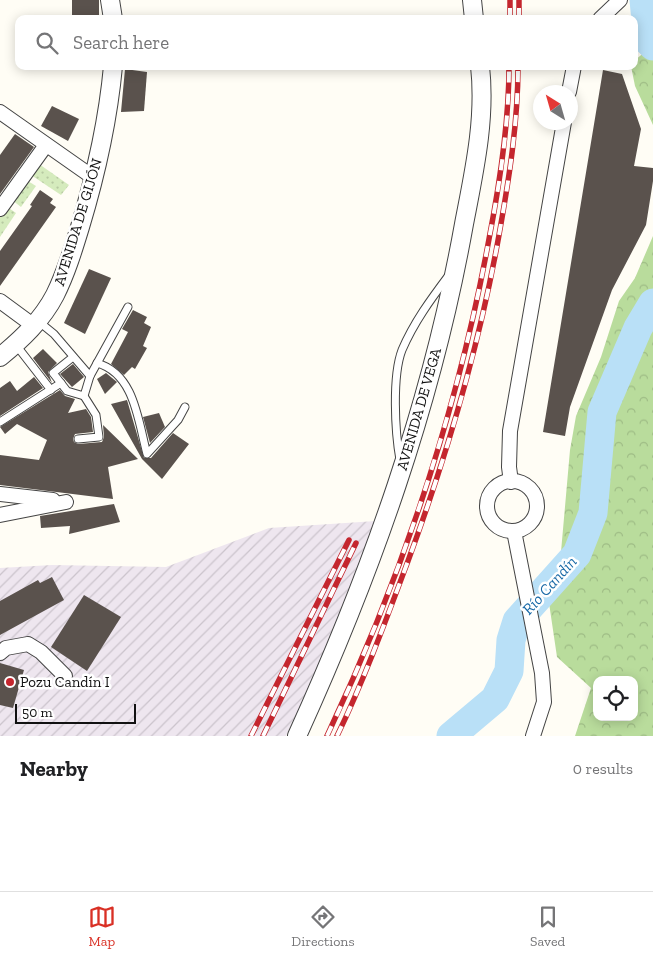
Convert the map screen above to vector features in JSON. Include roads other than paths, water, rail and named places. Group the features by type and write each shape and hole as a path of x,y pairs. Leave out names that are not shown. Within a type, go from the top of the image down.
{"street":[{"path":"110,0 113,15"},
{"path":"472,0 474,15"},
{"path":"604,15 620,0"},
{"name":"AVENIDA DE GIJÓN","path":"0,357 36,324 55,296 69,262 94,178 109,112 113,70"},
{"name":"AVENIDA DE VEGA","path":"297,736 328,667 369,566 402,472 431,374 456,265 480,128 482,89 480,70"},
{"path":"570,85 573,70"},
{"path":"1,116 94,178"},
{"path":"511,482 509,466 510,430 563,130"},
{"path":"0,208 46,145"},
{"path":"0,302 36,324"},
{"path":"511,482 527,487 537,500 537,509 530,524 514,531 499,527 493,522 488,508 492,493 504,483 511,482"},
{"path":"0,494 66,502 0,515"},
{"path":"514,531 542,673 544,702 533,736"},
{"path":"0,653 6,648 28,644 41,652 65,676"}],"lane":[{"path":"402,472 397,445 396,392 402,352 420,313 456,265"},
{"path":"84,396 90,376 128,308"},
{"path":"36,324 54,334 90,376"},
{"path":"16,344 51,390"},
{"path":"73,357 53,373 67,391 84,396 96,415 99,437 78,439"},
{"path":"97,363 108,366 119,374 132,396 147,454 178,420 186,407"},
{"path":"0,422 61,383"}],"waterway":[{"name":"Río Candín","path":"644,0 648,41 653,46"},
{"name":"Río Candín","path":"451,736 495,699 509,671 511,640 517,621 577,554 593,513 602,412 638,328 653,303"}],"railway":[{"path":"510,0 510,15"},
{"path":"519,0 519,15"},
{"path":"327,736 354,677 403,555 444,430 476,303 497,196 506,131 509,70"},
{"path":"337,736 400,583 436,481 461,400 482,318 499,235 515,130 518,70"},
{"path":"251,736 349,540"},
{"path":"263,736 356,543"}],"place":[{"name":"Pozu Candín I","path":"10,682"}]}
